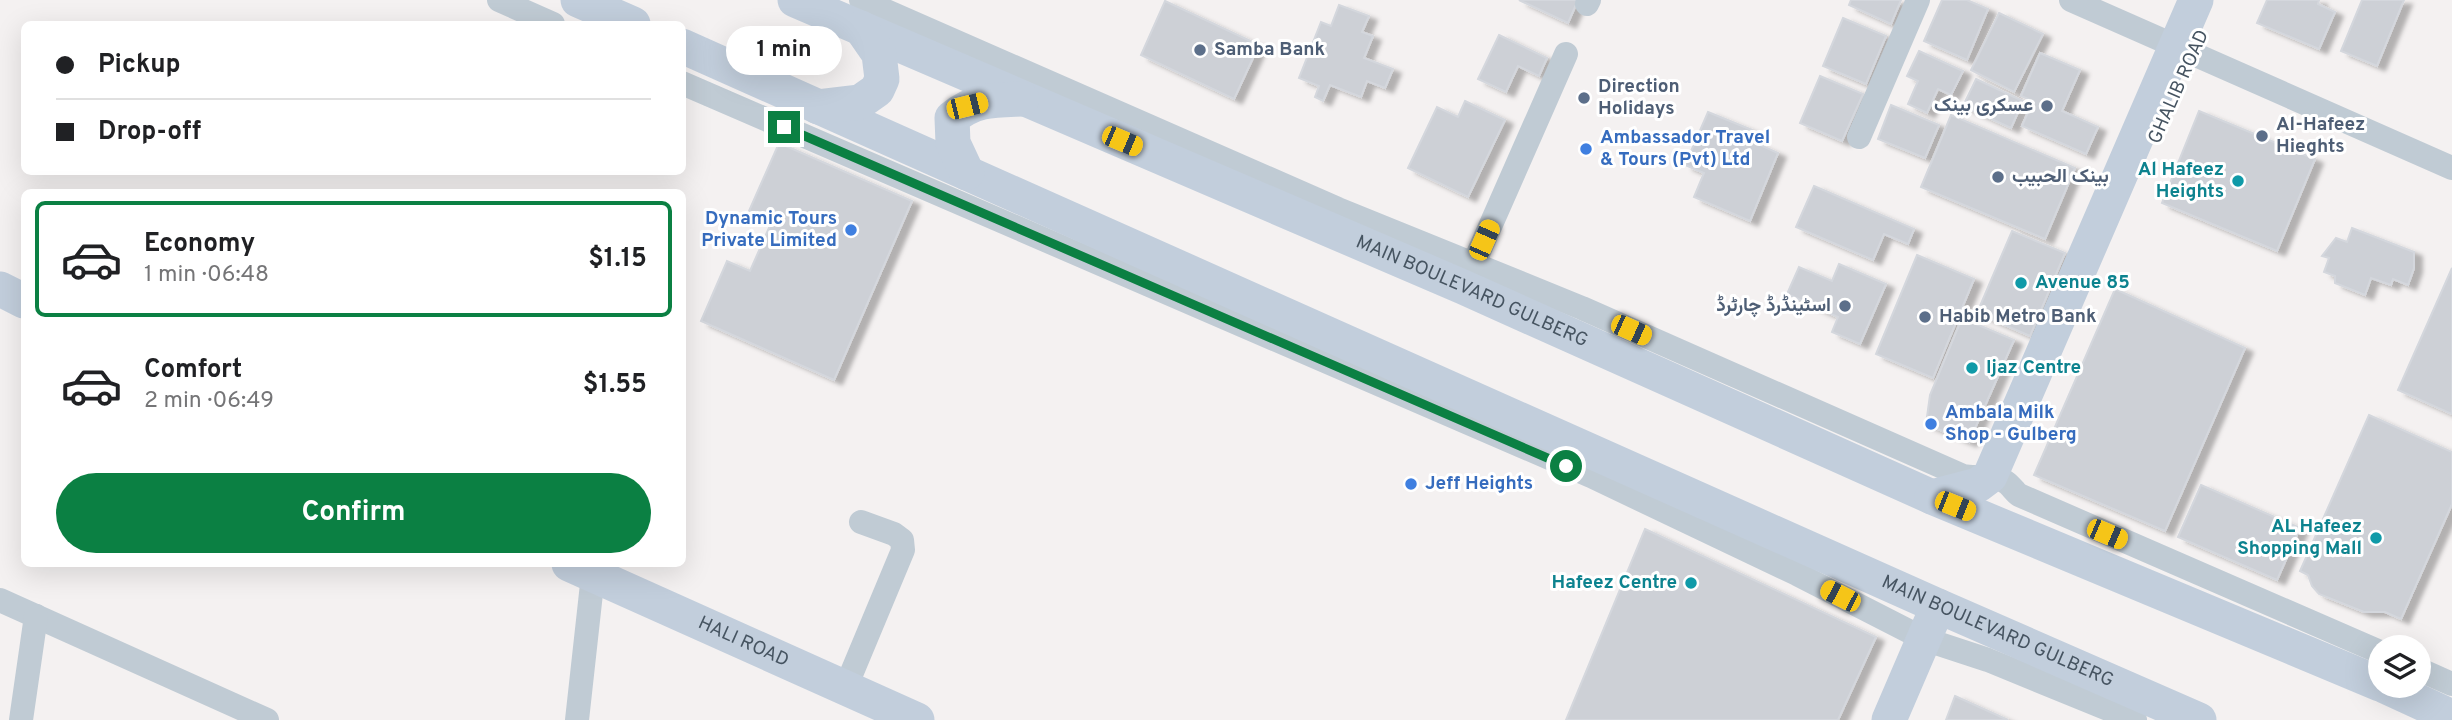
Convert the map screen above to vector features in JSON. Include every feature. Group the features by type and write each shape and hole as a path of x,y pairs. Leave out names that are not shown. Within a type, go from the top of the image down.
{"main road":[{"path":"578,0 626,21"},
{"name":"MAIN BOULEVARD GULBERG","path":"795,0 861,14 1024,99 1463,287 1932,497 2368,679"},
{"name":"GHALIB ROAD","path":"2184,50 2196,0"},
{"name":"GHALIB ROAD","path":"1998,479 2184,50 2216,0"},
{"path":"818,107 860,102 877,90 882,79 878,54 861,14"},
{"name":"MAIN BOULEVARD GULBERG","path":"686,48 2199,720"},
{"path":"967,173 953,143 953,118 967,106 992,100 1024,99"},
{"path":"0,289 21,300"},
{"path":"1932,497 1998,479"},
{"name":"HALI ROAD","path":"581,569 917,720"},
{"path":"1889,720 1938,606"},
{"name":"MAIN BOULEVARD GULBERG","path":"2410,698 2452,717"}],"street":[{"path":"499,0 546,21"},
{"path":"1859,137 1918,0"},
{"path":"2071,0 2452,168"},
{"path":"861,14 1582,308 1963,476 1998,479 2019,495 2368,647"},
{"path":"1474,263 1566,54"},
{"path":"686,85 1591,476 1797,574 1924,639 1988,660 2135,720"},
{"path":"845,689 903,550 902,540 894,534 860,522"},
{"path":"577,720 581,569"},
{"path":"0,600 267,720"},
{"path":"21,720 36,616"},
{"path":"2431,675 2452,684"}],"building":[{"path":"1519,0 1578,0 1568,23"},
{"path":"1851,0 1901,0 1891,24 1849,5"},
{"path":"1942,0 1967,0 1988,9 1967,60 1924,41"},
{"path":"2267,0 2319,0 2318,4 2335,12 2319,49 2257,23"},
{"path":"2362,0 2404,0 2377,66 2341,51"},
{"name":"Samba Bank","path":"1165,1 1259,45 1234,99 1141,55"},
{"path":"1339,5 1369,16 1362,32 1373,36 1364,58 1393,69 1385,88 1367,81 1361,97 1330,85 1323,101 1315,97 1319,86 1299,78 1321,22 1331,26"},
{"path":"1999,13 2043,34 2014,92 1971,70"},
{"path":"1843,18 1886,36 1866,84 1823,66"},
{"path":"1499,35 1547,58 1539,76 1518,66 1506,92 1478,79"},
{"path":"1919,51 1963,71 1951,95 1938,89 1927,113 1908,104 1918,81 1907,76"},
{"name":"عسکری بینک","path":"2040,53 2080,70 2062,111 2098,127 2086,154 2022,126 2033,101 2021,96"},
{"path":"1820,76 1863,94 1842,141 1800,123"},
{"path":"1976,79 2023,101 2011,128 1963,106"},
{"path":"1465,101 1505,120 1468,197 1408,168 1437,107 1458,117"},
{"path":"1891,105 1939,125 1925,158 1878,139"},
{"name":"Al Hafeez Heights","path":"2199,111 2315,159 2277,251 2162,203"},
{"path":"1708,112 1752,130 1751,141 1778,153 1750,221 1694,197 1704,173 1685,165"},
{"name":"بينک الحبيب","path":"1951,115 2075,168 2045,239 1921,187"},
{"path":"779,143 912,201 834,380 701,321 727,261 750,271 772,221 749,211"},
{"path":"1814,186 1914,229 1908,244 1884,234 1873,260 1796,227"},
{"path":"2352,228 2414,252 2414,268 2408,285 2393,279 2391,285 2371,278 2365,295 2335,283 2335,276 2324,272 2329,258 2322,256 2336,238 2347,242"},
{"name":"Avenue 85","path":"2012,231 2065,253 2030,336 1977,313"},
{"name":"Habib Metro Bank","path":"1917,255 1974,279 1933,378 1876,354"},
{"name":"اسٹینڈرڈ چارٹرڈ","path":"1839,264 1886,284 1860,344 1832,332 1838,317 1787,294 1799,267 1832,281"},
{"path":"2452,268 2452,414 2398,390"},
{"path":"2115,289 2245,348 2165,531 2034,475"},
{"name":"Ijaz Centre","path":"1962,318 2014,340 1969,442 1926,424 1930,395"},
{"name":"AL Hafeez Shopping Mall","path":"2369,415 2452,452 2452,504 2401,619 2385,612 2364,612 2319,594 2308,575 2300,571"},
{"path":"2201,485 2300,528 2277,580 2178,537"},
{"name":"Hafeez Centre","path":"1645,529 1876,637 1838,720 1566,720"},
{"path":"1955,696 2008,720 1946,720"}],"place":[{"name":"Samba Bank","path":"1200,50"},
{"name":"Direction Holidays","path":"1584,98"},
{"name":"عسکری بینک","path":"2047,106"},
{"name":"Al-Hafeez Hieghts","path":"2262,136"},
{"name":"Ambassador Travel & Tours (Pvt) Ltd","path":"1586,149"},
{"name":"بينک الحبيب","path":"1998,177"},
{"name":"Al Hafeez Heights","path":"2238,181"},
{"name":"Dynamic Tours Private Limited","path":"851,230"},
{"name":"Avenue 85","path":"2021,283"},
{"name":"اسٹینڈرڈ چارٹرڈ","path":"1845,306"},
{"name":"Habib Metro Bank","path":"1925,317"},
{"name":"Ijaz Centre","path":"1972,368"},
{"name":"Ambala Milk Shop - Gulberg","path":"1931,424"},
{"name":"Jeff Heights","path":"1411,484"},
{"name":"AL Hafeez Shopping Mall","path":"2376,538"},
{"name":"Hafeez Centre","path":"1691,583"}],"route":[{"path":"784,127 1283,341 1566,466"}]}
